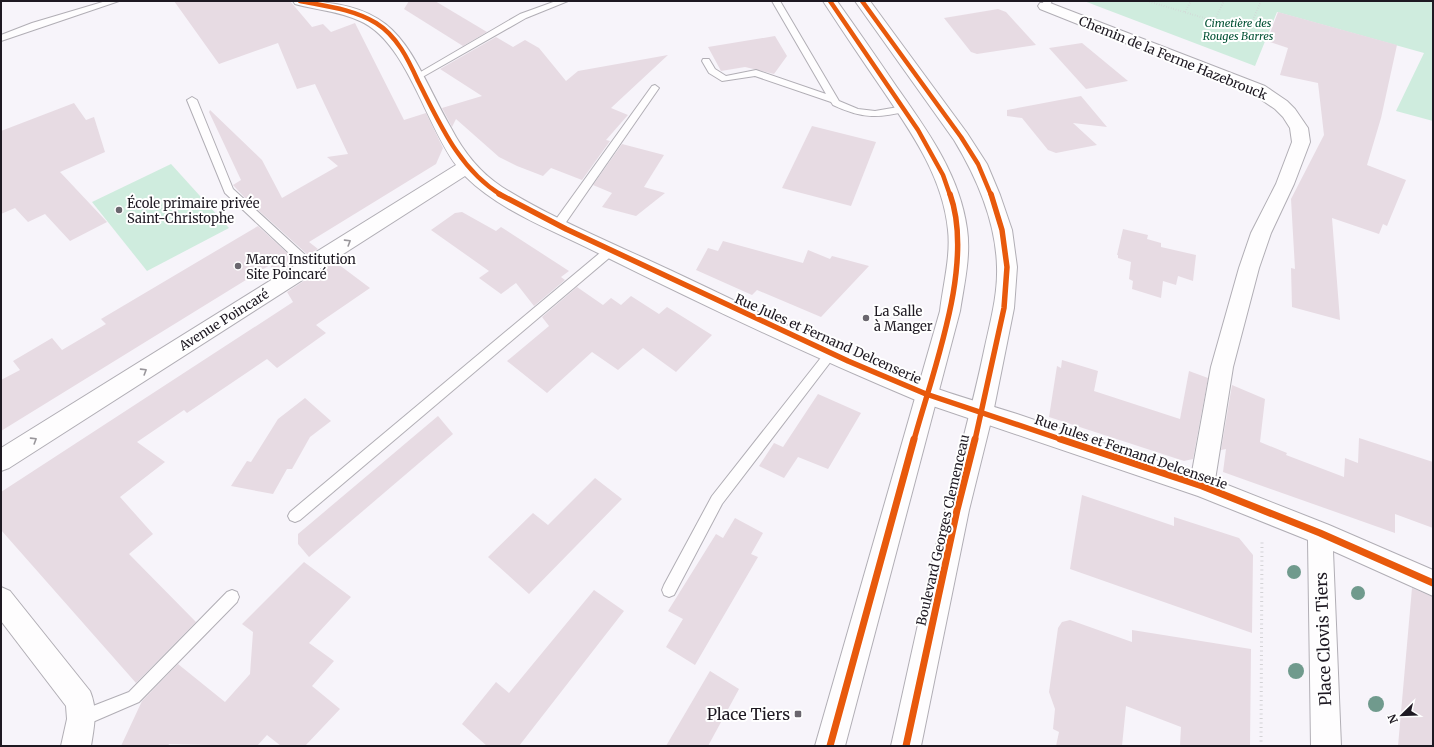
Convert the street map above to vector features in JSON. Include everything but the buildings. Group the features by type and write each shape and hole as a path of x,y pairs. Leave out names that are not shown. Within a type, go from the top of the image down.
{"street":[{"name":"Rue Jules et Fernand Delcenserie","path":"300,1 349,12 372,21 388,31 416,76 457,151 467,166 481,181 519,205 726,306 926,394 1202,486 1320,533 1433,583"},
{"path":"830,1 904,109 932,153 943,175 952,200 958,230 958,252 950,311 830,746"},
{"name":"Boulevard Georges Clemenceau","path":"862,1 961,136 978,164 992,195 1002,230 1007,267 1004,308 982,413 957,510 906,746"},
{"name":"Chemin de la Ferme Hazebrouck","path":"1046,3 1260,90 1281,105 1289,113 1299,128 1301,142 1285,184 1260,233 1230,333 1222,367 1202,486"},
{"name":"Avenue Poincaré","path":"1,461 467,166"},
{"name":"Place Clovis Tiers","path":"1320,533 1326,746"},
{"path":"1,600 80,701 81,719 76,746"}],"lane":[{"path":"1,38 35,25 115,1"},
{"path":"416,76 523,16 564,1"},
{"path":"776,1 834,100"},
{"path":"706,61 712,71 725,79 756,73 834,100 856,112 875,114 904,109"},
{"path":"558,225 655,88"},
{"path":"192,100 229,191 310,266"},
{"path":"295,516 611,250"},
{"path":"668,590 717,500 831,353"},
{"path":"81,719 134,697 232,597"}],"path":[{"path":"1147,1 1248,31 1261,1"},
{"path":"1185,12 1190,1"},
{"path":"1214,21 1224,1"},
{"path":"1261,746 1262,511"}],"green space":[{"name":"Cimetière des Rouges Barres","path":"1084,1 1433,1 1433,121 1396,111 1424,53 1277,12 1255,66"},
{"path":"171,164 229,228 147,271 92,202"}],"cycle path":[{"path":"300,1 338,8 357,14 374,22 388,33 399,46 452,145 470,170 492,189 540,217 771,327 926,394 1202,486 1320,533 1433,583"},
{"path":"830,1 918,130 943,175 952,200 958,230 958,252 950,311 830,746"},
{"path":"862,1 961,137 978,164 991,195 1002,230 1007,267 1004,308 982,413 957,510 906,746"}],"place":[{"name":"École primaire privée Saint-Christophe","path":"119,210"},
{"name":"Marcq Institution Site Poincaré","path":"238,266"},
{"name":"La Salle à Manger","path":"866,318"},
{"name":"Place Tiers","path":"798,714"}]}
